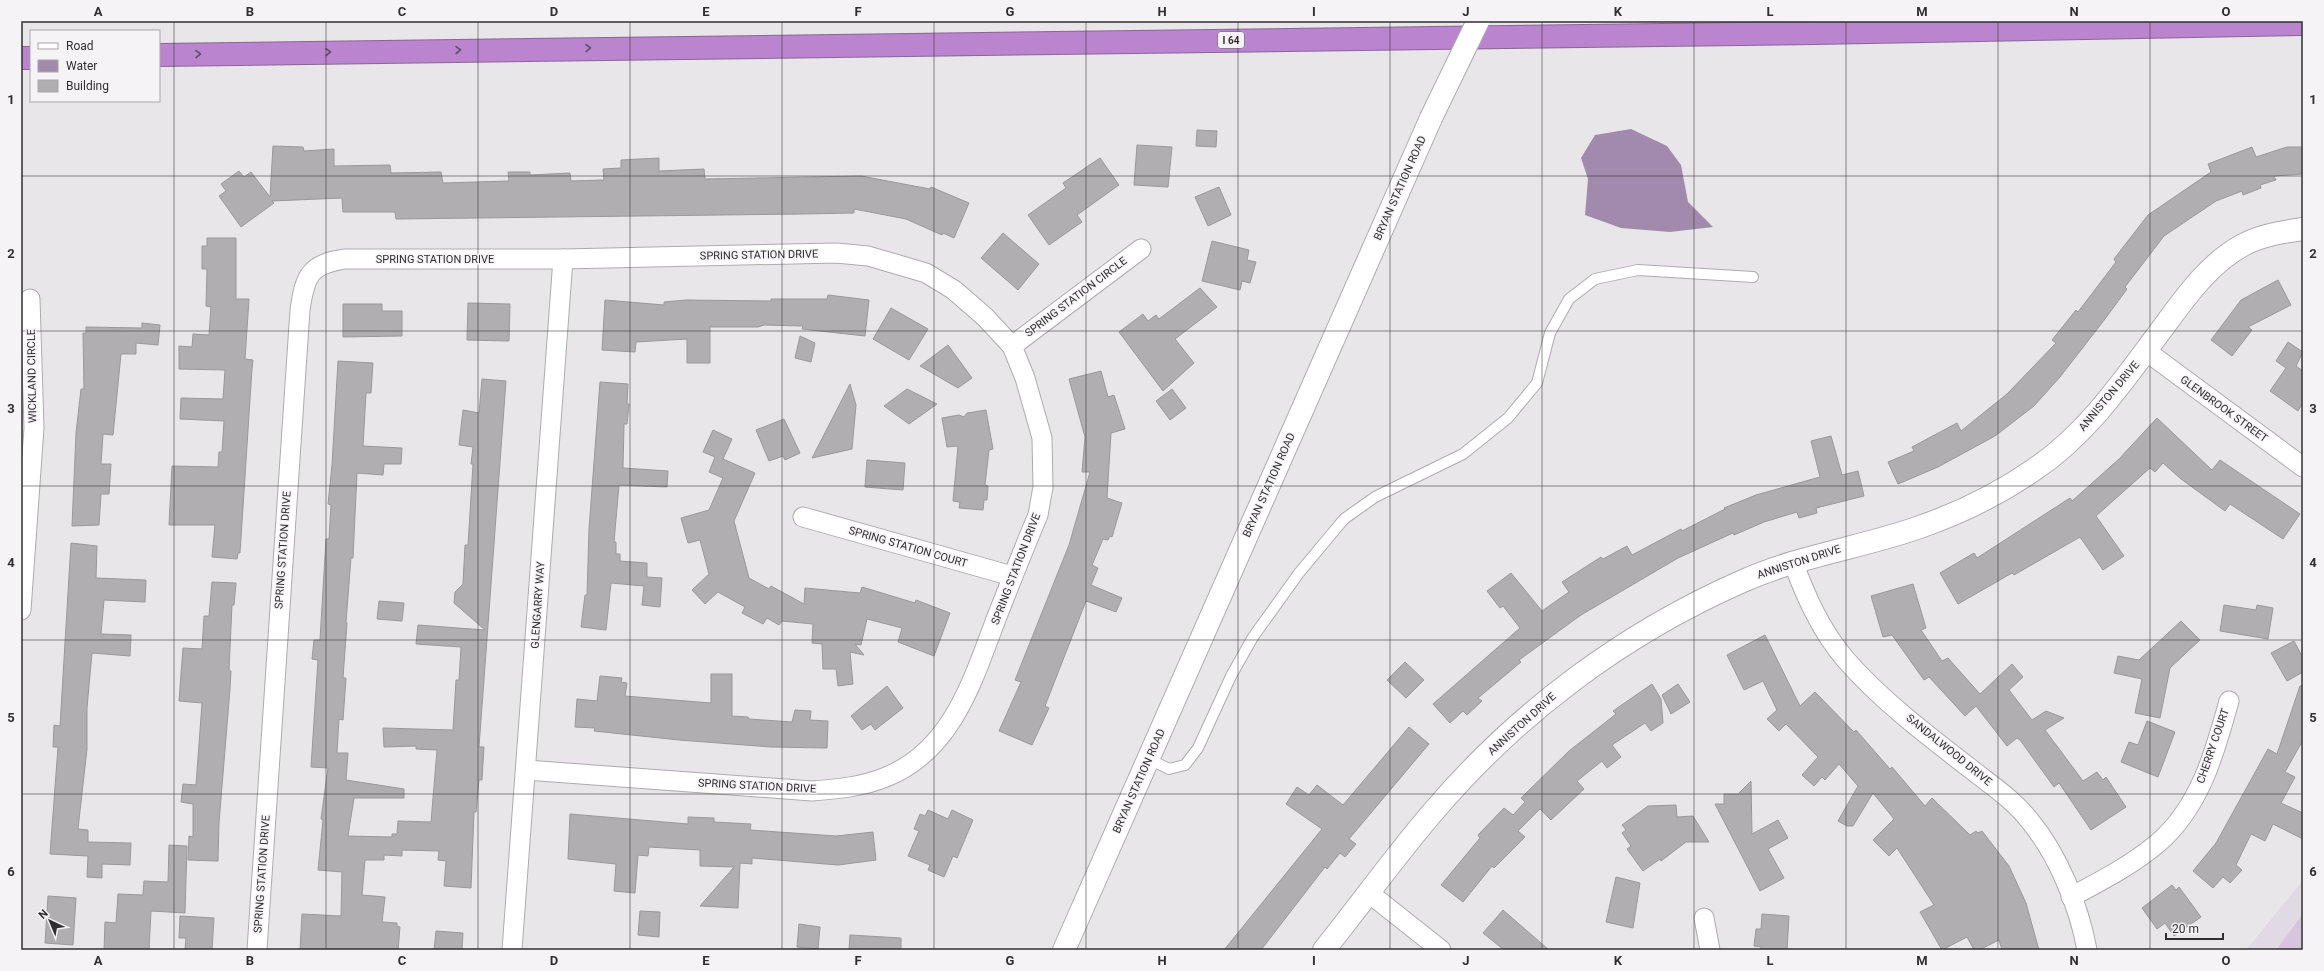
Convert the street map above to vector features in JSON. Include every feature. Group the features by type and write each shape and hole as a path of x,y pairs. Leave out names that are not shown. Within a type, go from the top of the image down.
{"highway":[{"name":"I 64","path":"160,55 1814,33 2303,24"}],"street":[{"name":"BRYAN STATION ROAD","path":"1064,950 1431,118 1478,21"},
{"name":"ANNISTON DRIVE","path":"1324,950 1432,813 1469,771 1546,700 1582,673 1625,645 1691,606 1744,580 1793,562 1915,529 1957,512 1998,491 2034,469 2065,446 2092,420 2187,296 2217,263 2242,246 2270,234 2303,229"},
{"name":"SPRING STATION CIRCLE","path":"1012,346 1141,249"},
{"name":"SPRING STATION DRIVE","path":"257,950 300,310 302,294 309,277 320,265 326,262 345,259 563,260 836,253 868,256 926,273 954,290 985,317 1012,346 1034,404 1042,438 1044,458 1043,487 1038,516 1012,576 966,697 945,732 920,757 887,777 851,787 812,791 526,770"},
{"name":"GLENGARRY WAY","path":"512,950 563,260"},
{"name":"WICKLAND CIRCLE","path":"21,610 30,299"},
{"name":"GLENBROOK STREET","path":"2146,351 2303,467"},
{"name":"SPRING STATION COURT","path":"803,517 1012,576"},
{"name":"SANDALWOOD DRIVE","path":"1793,562 1808,603 1825,632 1846,660 1904,714 1994,786 2030,820 2057,866 2071,897 2087,950"},
{"name":"CHERRY COURT","path":"2071,897 2122,869 2159,842 2176,824 2205,777 2229,701"},
{"path":"1369,894 1441,950"},
{"path":"1704,918 1710,950"}],"lane":[{"path":"1148,759 1169,769 1185,765 1198,748 1231,676 1253,636 1299,573 1344,519 1375,497 1463,454 1508,418 1537,383 1550,333 1569,299 1595,279 1638,270 1753,278"}],"shaded area":[{"path":"2303,880 2303,950 2246,950"},
{"path":"2303,914 2303,950 2276,950"}],"water":[{"path":"1631,129 1667,146 1681,165 1688,202 1713,227 1670,232 1621,228 1585,215 1588,179 1581,158 1595,135"}],"building":[{"path":"1197,130 1217,131 1216,147 1196,146"},
{"path":"1137,145 1172,147 1168,187 1134,185"},
{"path":"273,146 303,147 304,151 334,149 334,166 390,165 391,173 441,172 443,183 509,181 508,172 530,172 530,175 570,173 571,181 604,180 603,169 621,168 621,160 659,158 659,171 704,169 705,179 861,176 930,189 931,187 969,203 954,238 943,233 942,235 906,219 854,209 854,213 396,219 395,212 343,212 342,198 272,201 274,203 241,227 219,196 226,191 221,184 239,171 244,177 251,172 270,197"},
{"path":"2252,147 2256,157 2287,147 2303,147 2303,174 2274,176 2276,180 2260,185 2261,188 2243,195 2242,191 2216,201 2164,236 2125,287 2127,289 2105,319 2060,377 2034,406 1995,436 1938,467 1898,484 1888,462 1914,451 1912,447 1957,423 1961,431 2007,394 2056,343 2052,340 2076,310 2078,312 2116,262 2114,259 2148,215 2211,172 2208,164"},
{"path":"1100,158 1119,185 1077,215 1082,222 1049,245 1028,215 1066,188 1063,183"},
{"path":"1219,187 1231,215 1208,226 1195,197"},
{"path":"1003,233 1039,264 1018,290 981,258"},
{"path":"207,238 236,238 236,299 249,299 245,359 253,360 240,553 238,553 237,559 212,557 215,525 169,525 172,466 218,467 219,452 222,452 224,421 180,419 181,398 223,399 225,370 179,369 179,346 192,347 193,334 209,335 211,307 206,306 207,269 202,269 202,246 207,246"},
{"path":"1212,241 1249,250 1247,260 1256,262 1250,283 1242,281 1240,290 1202,281"},
{"path":"2278,280 2291,305 2248,327 2252,330 2232,356 2211,340 2241,300"},
{"path":"1200,288 1217,307 1175,339 1194,363 1163,391 1119,332 1143,314 1148,321 1156,315 1159,319"},
{"path":"828,295 869,300 865,336 802,329 803,326 764,325 758,327 710,327 710,363 687,363 687,339 636,342 635,352 602,350 605,300 664,305 664,302 686,300 771,301 771,299 827,299"},
{"path":"468,303 510,304 509,341 467,340"},
{"path":"343,304 382,304 382,311 402,311 402,336 343,337"},
{"path":"891,308 928,329 909,360 873,339"},
{"path":"142,323 160,325 158,345 136,343 136,354 121,354 113,435 103,434 101,464 111,464 109,494 101,494 99,525 72,526 76,433 81,389 84,389 83,333 86,333 86,327 142,328"},
{"path":"800,336 815,343 811,362 795,358"},
{"path":"2288,342 2303,352 2296,366 2303,371 2303,403 2298,411 2270,391 2286,368 2276,361"},
{"path":"948,345 972,378 958,388 920,366"},
{"path":"338,361 373,363 371,393 366,393 363,446 402,448 401,464 384,464 383,475 357,473 353,558 351,558 346,622 343,678 346,678 343,720 339,719 337,753 348,753 346,780 404,789 404,798 354,798 348,836 392,837 392,834 397,834 398,821 431,822 437,750 416,749 416,746 384,747 383,728 453,730 456,680 459,680 461,647 416,644 418,625 485,630 454,603 455,592 463,584 465,545 468,545 473,464 471,464 473,447 459,445 463,410 479,413 482,379 506,381 479,747 484,747 482,780 479,780 476,812 474,812 471,888 444,886 446,861 438,860 439,851 402,850 402,856 384,855 384,860 365,860 362,895 385,897 382,922 397,923 397,926 400,927 398,950 300,950 302,914 341,916 342,872 318,870 323,820 321,819 328,768 311,767 318,660 312,659 314,640 320,640 326,539 329,539 331,505 328,504 332,465"},
{"path":"1101,371 1108,397 1114,395 1125,429 1111,433 1107,498 1122,503 1112,537 1110,536 1108,540 1103,539 1092,565 1098,568 1091,585 1122,598 1116,612 1086,601 1045,706 1049,708 1032,745 999,731 1021,682 1015,680 1069,545 1090,472 1082,472 1085,437 1069,379"},
{"path":"600,382 628,384 627,404 629,404 627,424 624,424 623,468 668,471 667,487 619,485 614,542 616,542 616,554 620,554 620,561 647,563 647,577 662,578 660,607 642,605 644,586 611,583 606,630 581,627 585,595 587,595 589,529"},
{"path":"850,384 856,405 852,449 812,458"},
{"path":"907,389 937,404 909,424 884,406"},
{"path":"1172,389 1186,408 1170,420 1156,401"},
{"path":"986,410 993,449 989,450 985,485 988,486 987,500 984,500 983,510 959,508 960,502 953,501 958,446 947,447 942,418 959,415 964,417 967,413"},
{"path":"2157,418 2212,470 2220,460 2300,514 2283,539 2230,504 2225,511 2181,479 2163,463 2155,472 2150,468 2096,516 2124,556 2103,570 2080,537 2014,575 2012,573 1958,604 1940,573 1974,553 1977,558 2070,498 2072,501 2119,459"},
{"path":"784,419 800,453 785,460 783,456 769,461 756,430"},
{"path":"713,430 732,439 723,459 755,473 734,521 749,578 769,589 771,586 804,604 805,588 860,593 862,587 915,603 916,600 950,613 934,656 898,642 902,628 867,619 861,645 855,644 864,655 850,652 853,684 838,686 836,669 823,669 822,644 812,643 813,624 782,621 779,625 767,618 763,624 742,613 745,607 718,592 705,604 692,590 709,574 700,540 688,543 681,518 709,510 723,478 709,472 715,457 703,452"},
{"path":"1831,436 1842,475 1858,471 1864,496 1816,508 1817,513 1799,518 1797,512 1764,522 1734,535 1733,533 1678,558 1581,615 1519,660 1521,662 1478,698 1482,701 1467,715 1463,711 1450,723 1433,704 1520,628 1503,606 1500,608 1487,591 1511,573 1542,611 1569,592 1562,582 1601,557 1603,559 1627,546 1632,555 1681,529 1682,531 1725,509 1724,508 1756,495 1820,477 1811,441"},
{"path":"867,460 905,463 903,490 865,487"},
{"path":"71,543 97,546 96,578 146,580 145,602 104,600 101,634 131,635 130,656 92,653 87,708 87,749 78,829 88,830 88,842 131,843 130,865 102,864 102,878 87,877 88,856 50,854 58,747 53,747 54,725 60,726"},
{"path":"212,582 236,583 234,605 232,605 229,670 231,671 219,823 218,861 188,860 189,836 193,837 193,804 181,802 183,784 196,785 202,703 179,701 183,648 202,649 204,616 209,616"},
{"path":"1913,584 1926,628 1921,630 1942,661 1948,658 1980,694 2012,664 2023,677 2009,690 2032,720 2046,711 2064,718 2045,730 2083,781 2097,772 2103,780 2106,777 2126,807 2091,830 2059,783 2054,787 2020,740 2017,738 2007,746 1976,706 1965,716 1929,677 1924,680 1892,635 1883,637 1871,596"},
{"path":"379,601 404,603 402,621 377,619"},
{"path":"2224,605 2256,610 2257,605 2273,608 2268,639 2220,631"},
{"path":"2181,621 2200,640 2170,668 2160,718 2135,713 2142,679 2114,673 2118,656 2139,660"},
{"path":"1765,635 1800,706 1815,692 1854,732 1856,730 1890,769 1892,767 1925,806 1932,798 1970,835 1976,831 1978,833 1982,831 2009,866 2026,903 2039,950 2002,950 1999,940 1979,950 1974,950 1967,937 1942,950 1920,912 1934,905 1897,848 1889,856 1873,840 1894,819 1873,793 1853,826 1847,826 1838,821 1858,786 1839,764 1825,780 1822,777 1814,786 1802,775 1818,757 1786,724 1779,731 1767,719 1777,710 1763,681 1744,690 1727,655"},
{"path":"2294,641 2303,658 2303,672 2287,681 2271,653"},
{"path":"1405,662 1424,680 1406,698 1387,680"},
{"path":"711,674 732,674 732,716 748,717 749,719 792,722 795,710 811,711 810,720 828,721 827,748 771,747 679,740 594,731 595,728 575,727 577,699 597,701 600,676 622,678 621,682 627,683 625,696 711,703"},
{"path":"1652,684 1661,699 1663,723 1651,731 1645,723 1612,745 1621,757 1607,768 1602,761 1577,781 1584,789 1551,820 1540,809 1518,831 1525,837 1494,868 1492,866 1463,902 1441,885 1480,838 1478,835 1504,808 1513,815 1525,802 1521,798 1569,751 1616,714 1613,711"},
{"path":"1678,684 1690,702 1671,714 1662,695"},
{"path":"887,686 903,708 875,730 871,724 862,730 851,716"},
{"path":"2300,686 2303,686 2303,740 2285,772 2295,777 2281,803 2303,813 2303,839 2273,824 2265,841 2251,834 2236,865 2242,870 2230,883 2223,877 2213,888 2193,871 2216,843 2268,749 2277,754"},
{"path":"2147,721 2175,732 2158,777 2121,762 2129,742 2138,745"},
{"path":"1409,727 1429,744 1349,839 1356,844 1345,857 1340,853 1327,869 1325,867 1261,950 1224,950 1322,829 1286,804 1297,787 1309,795 1317,785 1343,805"},
{"path":"1751,781 1752,834 1778,820 1788,838 1768,849 1784,878 1760,891 1715,804 1724,804 1724,794 1738,794"},
{"path":"1676,805 1677,817 1693,816 1709,842 1686,842 1661,861 1660,859 1643,871 1627,849 1631,846 1622,833 1626,830 1622,825 1648,806"},
{"path":"928,810 948,819 952,810 973,820 957,858 953,856 944,877 928,870 930,865 908,856 919,831 914,829 920,814 925,816"},
{"path":"570,814 688,824 688,817 714,818 714,822 751,824 750,830 836,836 873,832 876,860 838,865 752,858 752,864 740,863 738,908 700,906 734,867 700,866 700,850 649,847 648,856 638,855 635,893 614,891 616,864 568,859"},
{"path":"169,845 187,846 185,913 151,911 149,950 104,950 105,922 116,923 118,894 143,895 144,881 168,882"},
{"path":"1616,877 1640,883 1633,928 1606,922"},
{"path":"2172,885 2176,890 2179,887 2201,917 2174,936 2165,923 2157,929 2142,908"},
{"path":"48,896 76,898 73,945 45,943"},
{"path":"1503,910 1549,950 1504,950 1483,933"},
{"path":"640,911 660,912 659,937 638,935"},
{"path":"1762,914 1789,916 1787,950 1761,950 1761,947 1754,946 1756,929 1761,929"},
{"path":"180,916 214,918 212,950 185,950 186,938 179,938"},
{"path":"799,924 820,927 818,949 797,947"},
{"path":"436,931 463,933 462,950 434,950"},
{"path":"850,935 901,938 901,950 849,950"}]}
